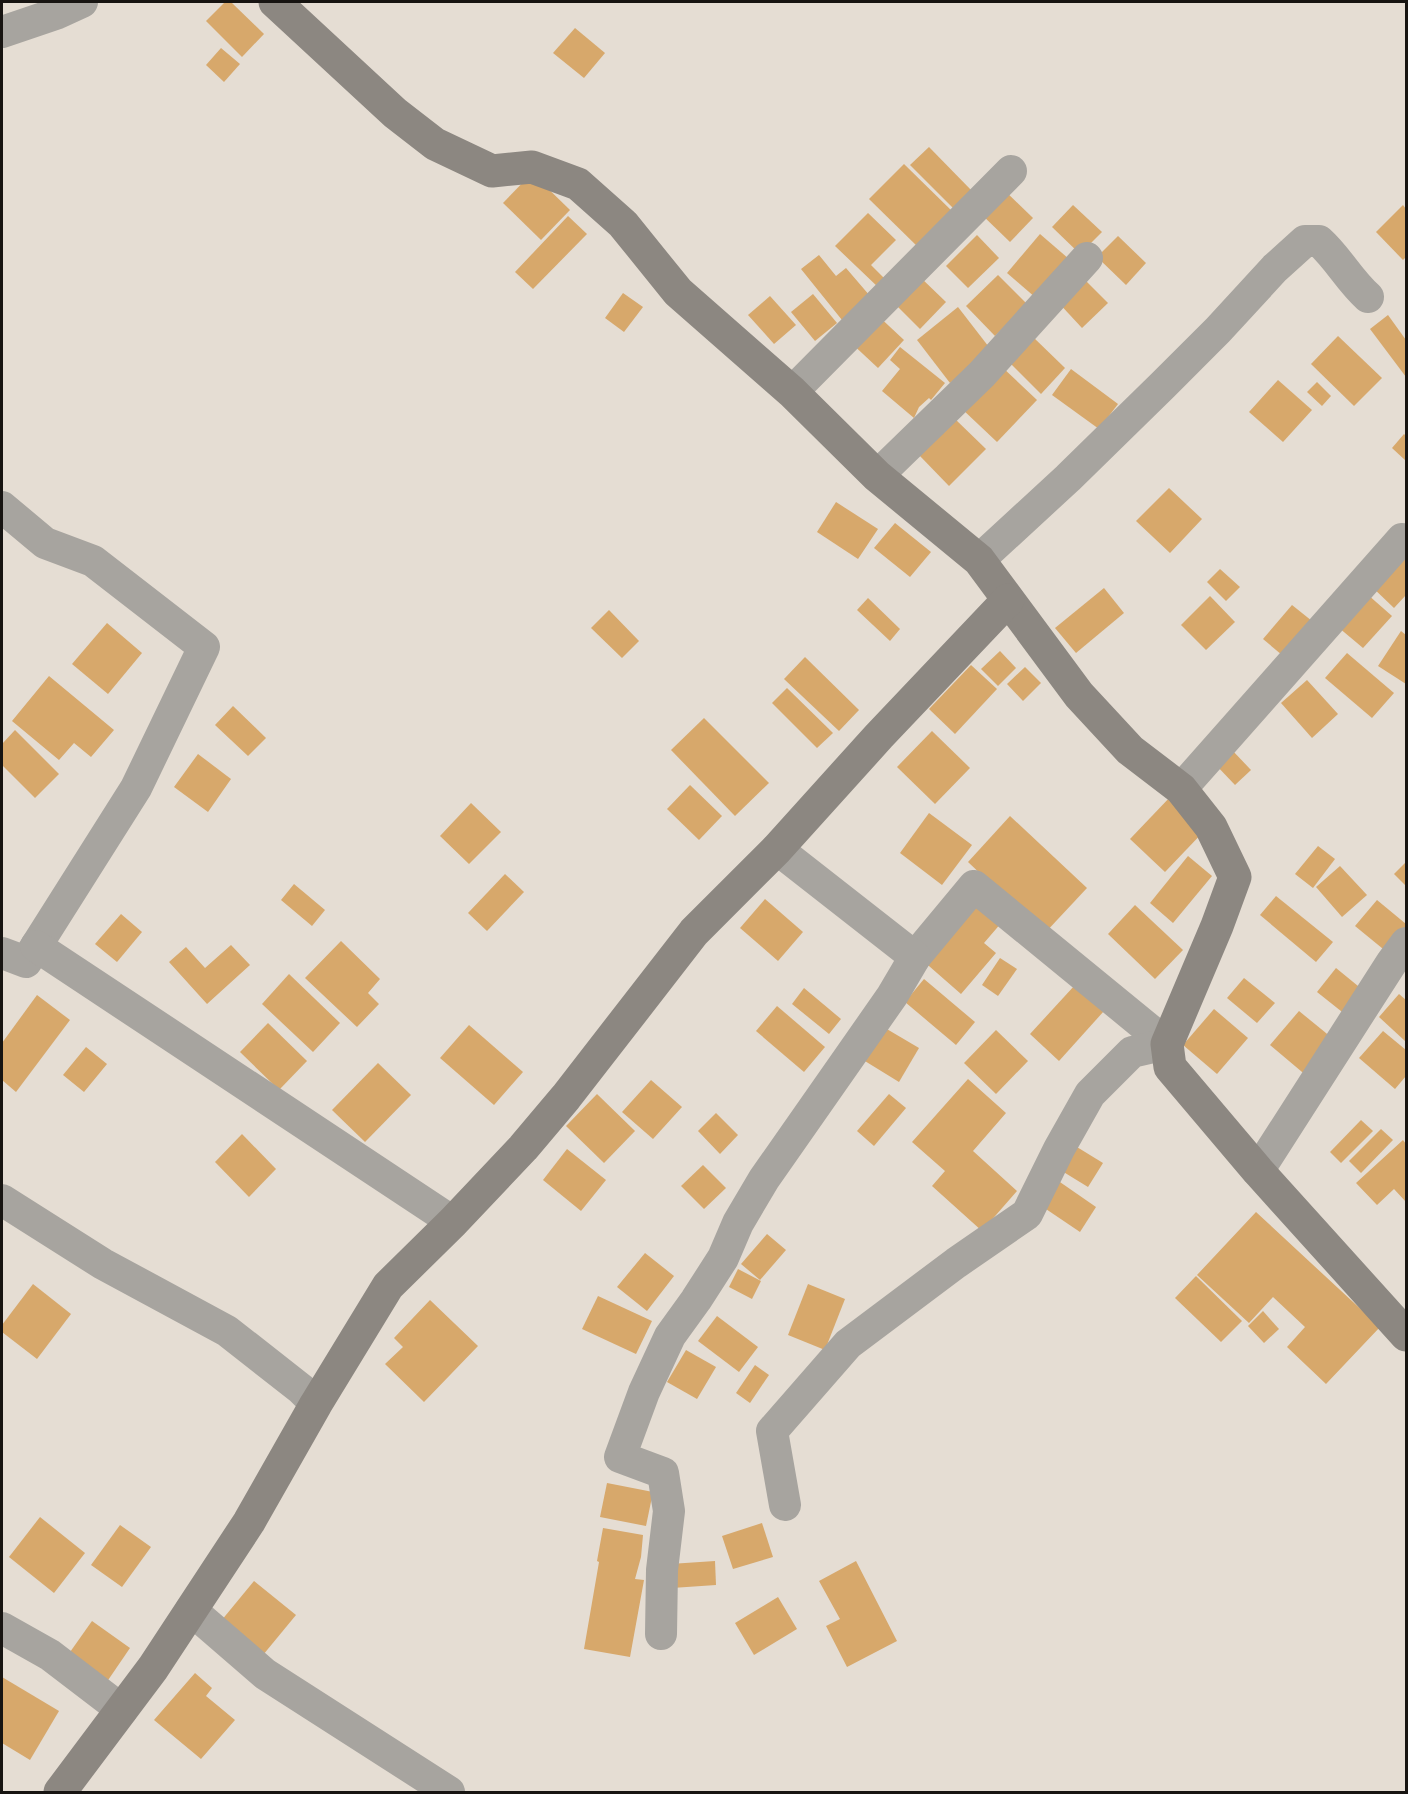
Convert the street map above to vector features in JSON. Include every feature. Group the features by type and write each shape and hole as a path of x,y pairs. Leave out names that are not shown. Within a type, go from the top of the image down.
{"street":[{"path":"2,32 58,13 82,2"},
{"path":"275,2 395,113 435,144 492,171 532,167 578,184 624,224 678,292 792,392 877,476 980,560 1086,703 1130,750 1181,789 1211,827 1235,877 1217,926 1167,1044 1170,1067 1257,1171 1407,1335"},
{"path":"792,392 1011,171"},
{"path":"980,560 1068,478 1218,330 1275,268 1305,241 1319,241 1334,254 1352,283 1368,297"},
{"path":"877,476 982,374 1087,258"},
{"path":"2,507 45,543 93,561 204,646 136,788 26,962 2,953"},
{"path":"1181,789 1405,538"},
{"path":"60,1792 153,1668 249,1522 316,1404 388,1286 523,1148 566,1097 694,932 777,849 879,736 1008,600"},
{"path":"777,849 915,957"},
{"path":"661,1634 662,1570 669,1511 663,1473 620,1457 644,1392 670,1336 723,1258 738,1223 764,1179 892,996 915,957 974,886 1167,1044"},
{"path":"1257,1171 1392,962 1407,944"},
{"path":"36,946 453,1222"},
{"path":"785,1505 772,1431 848,1344 956,1263 1027,1214 1059,1149 1090,1094 1132,1052 1167,1044"},
{"path":"2,1200 103,1264 227,1331 301,1389 316,1404"},
{"path":"191,1610 265,1674 449,1792"},
{"path":"2,1628 50,1655 122,1710"}],"building":[{"path":"225,2 231,2 264,34 242,57 206,21"},
{"path":"575,28 605,53 584,78 553,53"},
{"path":"221,48 240,64 224,82 206,65"},
{"path":"929,147 973,192 955,210 910,165"},
{"path":"904,164 955,214 920,249 869,199"},
{"path":"532,173 570,210 541,240 503,203"},
{"path":"1002,188 1033,218 1010,242 979,212"},
{"path":"1073,205 1102,232 1080,254 1052,227"},
{"path":"1403,205 1406,209 1406,257 1403,260 1376,232"},
{"path":"868,213 896,240 871,265 886,280 879,288 835,246"},
{"path":"568,216 587,234 533,289 515,272"},
{"path":"1040,234 1069,259 1036,298 1007,273"},
{"path":"977,235 999,258 968,288 946,266"},
{"path":"1118,236 1146,263 1126,285 1097,257"},
{"path":"819,255 836,276 846,268 870,296 842,320 801,269"},
{"path":"998,275 1027,304 995,336 966,306"},
{"path":"919,276 946,302 920,329 893,302"},
{"path":"1081,276 1108,303 1082,328 1056,300"},
{"path":"623,293 643,307 624,332 605,318"},
{"path":"813,294 837,323 815,341 791,312"},
{"path":"770,296 796,325 774,344 748,315"},
{"path":"958,307 992,351 950,383 917,340"},
{"path":"874,312 904,340 878,368 848,340"},
{"path":"1388,315 1406,340 1406,377 1370,329"},
{"path":"1032,336 1065,368 1041,394 1008,361"},
{"path":"1338,336 1382,378 1354,406 1311,364"},
{"path":"900,347 945,383 931,400 929,398 919,407 914,418 882,391 900,369 890,360"},
{"path":"1001,366 1037,400 997,442 961,408"},
{"path":"1071,369 1118,404 1099,429 1052,395"},
{"path":"1278,380 1312,410 1283,442 1249,412"},
{"path":"1317,382 1331,396 1322,406 1307,392"},
{"path":"954,418 986,449 949,486 918,454"},
{"path":"1404,434 1406,436 1406,461 1392,448"},
{"path":"1169,488 1202,519 1170,553 1136,521"},
{"path":"836,502 878,529 858,559 817,532"},
{"path":"895,523 931,552 910,577 874,548"},
{"path":"1399,554 1406,561 1406,595 1394,608 1369,584"},
{"path":"1220,569 1240,587 1226,601 1207,582"},
{"path":"1104,588 1124,613 1076,653 1055,628"},
{"path":"1367,594 1392,616 1363,648 1338,627"},
{"path":"1210,596 1235,622 1206,650 1181,625"},
{"path":"868,598 900,629 890,641 857,610"},
{"path":"1292,605 1317,625 1288,660 1263,639"},
{"path":"609,610 639,641 622,658 591,628"},
{"path":"107,623 142,653 108,694 72,664"},
{"path":"1401,631 1406,635 1406,684 1378,666"},
{"path":"1000,651 1016,668 998,686 981,669"},
{"path":"1347,653 1394,693 1372,718 1325,678"},
{"path":"805,657 859,710 839,731 784,679"},
{"path":"971,665 997,689 955,734 929,709"},
{"path":"1025,667 1041,683 1023,701 1007,684"},
{"path":"49,676 114,730 91,757 74,743 59,760 12,721"},
{"path":"1307,680 1338,714 1312,738 1281,703"},
{"path":"787,688 833,733 817,748 772,703"},
{"path":"233,706 266,738 248,756 215,725"},
{"path":"704,718 769,783 735,816 671,750"},
{"path":"15,730 59,774 35,798 2,765 2,744"},
{"path":"932,731 970,768 935,804 897,767"},
{"path":"1231,749 1251,770 1235,785 1215,764"},
{"path":"198,754 231,779 208,812 174,787"},
{"path":"690,785 722,816 699,840 667,809"},
{"path":"1172,795 1207,828 1165,872 1130,839"},
{"path":"471,803 501,832 469,864 440,836"},
{"path":"929,813 972,845 942,885 900,853"},
{"path":"1010,816 1087,888 1044,934 968,862"},
{"path":"1318,846 1335,859 1313,888 1295,874"},
{"path":"1188,856 1212,876 1173,923 1150,903"},
{"path":"1406,862 1406,886 1394,874"},
{"path":"1340,866 1367,895 1342,917 1316,887"},
{"path":"505,874 524,892 487,931 468,913"},
{"path":"294,884 325,910 312,926 281,900"},
{"path":"1276,896 1333,942 1316,962 1260,915"},
{"path":"973,898 1002,922 984,943 996,953 961,994 921,959"},
{"path":"765,899 803,932 778,961 740,928"},
{"path":"1377,900 1406,924 1406,932 1388,953 1355,926"},
{"path":"1135,905 1183,950 1155,979 1108,934"},
{"path":"121,914 142,932 117,962 95,944"},
{"path":"341,941 380,979 368,993 379,1004 357,1027 305,978"},
{"path":"231,945 250,965 207,1004 169,962 186,947 205,968"},
{"path":"1000,958 1017,969 998,996 982,985"},
{"path":"1336,968 1369,995 1351,1019 1317,992"},
{"path":"289,974 340,1023 313,1052 262,1004"},
{"path":"1244,978 1275,1003 1257,1023 1227,998"},
{"path":"924,979 975,1022 956,1045 905,1002"},
{"path":"1075,985 1104,1011 1059,1061 1030,1034"},
{"path":"804,988 841,1019 829,1034 792,1004"},
{"path":"1399,994 1406,1000 1405,1041 1379,1017"},
{"path":"37,995 70,1020 16,1092 2,1080 2,1043"},
{"path":"777,1006 825,1047 804,1072 756,1031"},
{"path":"1214,1009 1248,1038 1217,1074 1183,1045"},
{"path":"1299,1011 1337,1042 1308,1077 1270,1045"},
{"path":"268,1023 307,1061 279,1090 240,1052"},
{"path":"469,1025 523,1072 494,1105 440,1058"},
{"path":"880,1025 919,1048 899,1082 860,1058"},
{"path":"996,1030 1028,1061 996,1094 964,1063"},
{"path":"1383,1031 1406,1050 1406,1076 1395,1089 1359,1058"},
{"path":"86,1047 107,1064 84,1092 63,1075"},
{"path":"378,1063 411,1095 365,1142 332,1110"},
{"path":"968,1079 1006,1113 973,1151 1017,1191 982,1231 932,1186 945,1171 912,1142"},
{"path":"651,1080 682,1107 653,1139 622,1112"},
{"path":"597,1094 635,1131 604,1163 566,1126"},
{"path":"889,1094 906,1108 874,1146 857,1131"},
{"path":"716,1113 738,1135 720,1154 698,1131"},
{"path":"1361,1120 1373,1131 1341,1163 1330,1152"},
{"path":"1381,1129 1393,1140 1361,1173 1349,1161"},
{"path":"242,1134 276,1169 249,1197 215,1162"},
{"path":"1403,1140 1406,1144 1406,1202 1394,1189 1377,1205 1356,1183"},
{"path":"1072,1144 1103,1163 1088,1187 1057,1168"},
{"path":"567,1149 606,1180 581,1211 543,1180"},
{"path":"703,1165 726,1188 704,1209 681,1186"},
{"path":"1057,1180 1096,1207 1080,1232 1040,1205"},
{"path":"1256,1212 1380,1327 1326,1384 1287,1347 1305,1327 1273,1297 1249,1323 1197,1275"},
{"path":"767,1234 786,1250 760,1280 741,1264"},
{"path":"645,1253 674,1276 647,1311 617,1287"},
{"path":"738,1269 761,1281 752,1299 729,1287"},
{"path":"1196,1276 1242,1321 1221,1342 1175,1298"},
{"path":"33,1284 71,1314 37,1359 2,1332 2,1325"},
{"path":"808,1284 845,1299 825,1350 788,1335"},
{"path":"598,1296 652,1321 636,1354 582,1329"},
{"path":"430,1300 478,1346 424,1402 385,1364 403,1347 394,1338"},
{"path":"1263,1311 1279,1329 1264,1343 1248,1326"},
{"path":"717,1316 758,1347 739,1372 698,1341"},
{"path":"686,1350 716,1367 697,1399 667,1382"},
{"path":"755,1365 769,1375 750,1403 736,1393"},
{"path":"607,1483 653,1492 646,1526 600,1517"},
{"path":"40,1517 85,1553 54,1593 9,1557"},
{"path":"762,1523 773,1557 733,1569 722,1536"},
{"path":"120,1525 151,1547 122,1587 91,1565"},
{"path":"603,1528 643,1535 641,1557 635,1579 644,1580 630,1657 584,1649"},
{"path":"715,1561 716,1585 672,1588 670,1564"},
{"path":"856,1561 897,1641 847,1667 826,1626 840,1619 819,1581"},
{"path":"254,1581 296,1615 263,1655 221,1621"},
{"path":"778,1597 797,1629 754,1655 735,1623"},
{"path":"92,1621 130,1648 102,1689 63,1662"},
{"path":"195,1673 212,1688 206,1696 235,1720 201,1759 154,1720"},
{"path":"2,1677 59,1711 30,1760 2,1743"}]}
